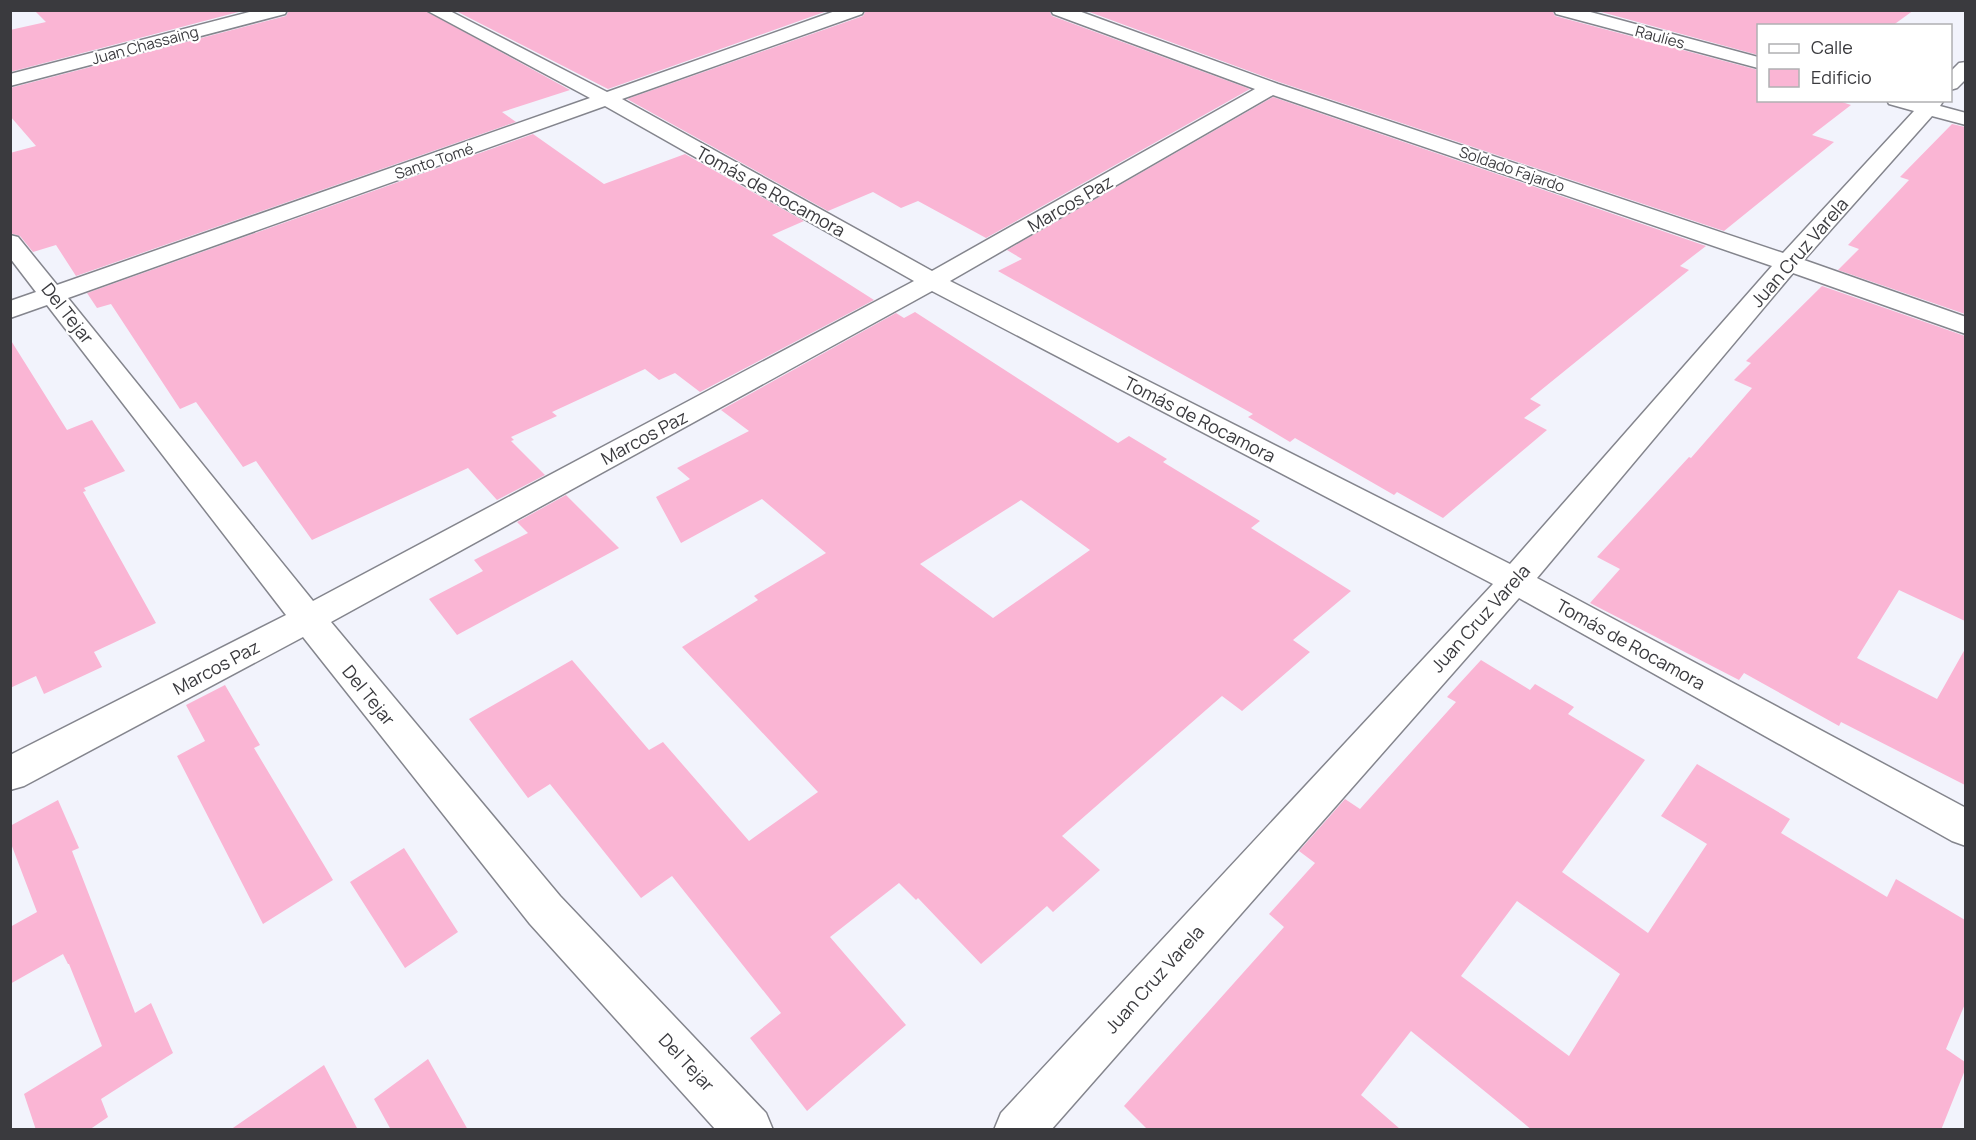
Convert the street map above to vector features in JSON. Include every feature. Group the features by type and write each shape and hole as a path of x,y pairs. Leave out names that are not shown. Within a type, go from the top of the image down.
{"street":[{"name":"Juan Chassaing","path":"10,81 279,10"},
{"name":"Tomás de Rocamora","path":"434,10 607,99 932,281 1515,581 1965,828"},
{"name":"Santo Tomé","path":"10,310 856,10"},
{"name":"Raulíes","path":"1562,10 1757,63"},
{"name":"Soldado Fajardo","path":"1066,11 1272,88 1788,263 1965,326"},
{"path":"1952,82 1965,67"},
{"name":"Marcos Paz","path":"10,774 308,619 932,281 1272,88"},
{"path":"1919,103 1965,119"},
{"name":"Juan Cruz Varela","path":"1018,1130 1515,581 1788,263 1919,103"},
{"name":"Del Tejar","path":"10,242 308,619 545,910 749,1130"}],"building":[{"path":"34,10 246,10 10,72 10,30 46,22"},
{"path":"289,10 424,10 570,90 502,112 516,122 76,276 56,245 33,252 20,236 10,233 10,153 36,146 10,116 10,88 286,16"},
{"path":"454,10 830,10 608,89"},
{"path":"866,10 1049,10 1052,16 1250,89 986,238 918,201 901,208 873,192 828,211 627,99 863,16"},
{"path":"1084,10 1552,10 1555,16 1757,70 1757,102 1842,102 1851,105 1812,135 1834,142 1724,231 1279,82"},
{"path":"1594,10 1914,10 1895,24 1757,24 1757,55"},
{"path":"1273,97 1706,246 1680,266 1689,270 1530,399 1541,405 1524,418 1547,430 1443,518 1397,492 1394,495 1295,438 1290,442 1248,417 1253,414 998,271 1022,259 1007,250"},
{"path":"1952,124 1965,127 1965,314 1838,270 1859,249 1848,245 1909,180 1900,177"},
{"path":"533,134 604,184 685,154 804,221 772,235 874,300 700,392 675,373 659,380 645,369 552,412 557,416 511,437 514,440 511,441 545,475 497,500 468,468 312,540 256,461 243,467 196,402 180,409 111,304 97,308 87,293"},
{"path":"1822,286 1965,336 1965,621 1899,590 1857,658 1937,699 1965,649 1965,785 1841,722 1839,726 1744,673 1739,680 1590,603 1620,569 1597,557 1689,457 1691,458 1752,388 1734,380 1751,363 1746,361"},
{"path":"915,312 1118,443 1129,436 1167,459 1163,462 1260,521 1251,528 1351,591 1293,640 1310,652 1242,711 1222,696 1062,836 1100,870 1053,912 1047,906 981,964 918,898 916,900 899,883 830,937 906,1025 807,1111 750,1038 781,1013 672,876 641,898 550,784 528,798 469,719 572,660 649,750 663,742 749,841 818,792 682,647 758,600 754,596 826,553 762,499 681,543 656,497 690,479 677,468 749,431 721,410 896,313 904,318","holes":["1021,500 1090,550 993,618 920,564"]},
{"path":"10,339 67,430 92,420 125,471 84,488 86,491 83,492 156,623 94,652 102,667 44,694 36,676 10,688"},
{"path":"566,495 619,548 457,635 429,599 483,571 474,560 528,533 517,522"},
{"path":"1481,660 1530,690 1535,684 1574,707 1568,714 1645,760 1562,872 1648,933 1707,844 1661,816 1697,764 1790,819 1781,833 1887,897 1896,879 1965,920 1965,1004 1946,1049 1965,1062 1965,1070 1941,1130 1532,1130 1411,1031 1361,1095 1400,1129 1148,1130 1124,1106 1284,927 1269,914 1315,863 1299,851 1345,799 1360,809 1456,702 1447,697","holes":["1517,901 1620,974 1569,1056 1461,976"]},
{"path":"225,685 260,745 254,748 333,880 263,924 177,756 205,741 186,705"},
{"path":"58,800 79,848 72,851 135,1013 151,1003 173,1053 101,1099 108,1117 89,1130 36,1130 24,1094 102,1046 69,964 63,954 10,984 10,927 37,912 10,841 10,826"},
{"path":"404,848 458,932 405,968 350,882"},
{"path":"428,1059 468,1130 391,1130 374,1099"},
{"path":"324,1065 358,1130 230,1130"}]}
